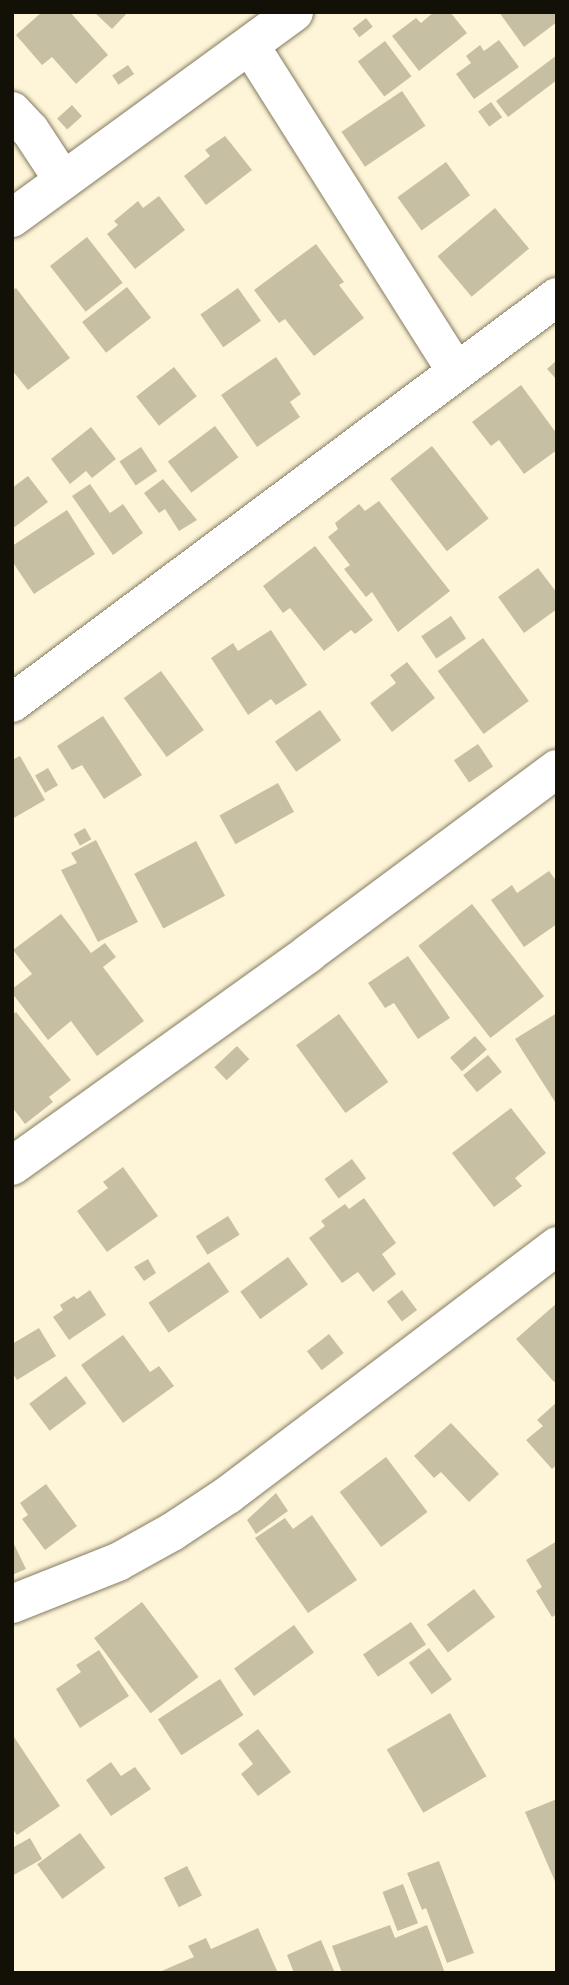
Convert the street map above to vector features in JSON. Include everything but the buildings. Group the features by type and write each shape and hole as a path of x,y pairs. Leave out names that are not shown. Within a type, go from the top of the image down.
{"street":[{"path":"12,218 251,47 294,12"},
{"path":"251,47 455,370"},
{"path":"12,111 30,130 63,180"},
{"path":"12,703 409,410 455,370 557,297"},
{"path":"12,1167 309,953 557,769"},
{"path":"12,1604 118,1562 172,1532 228,1495 557,1246"}]}
